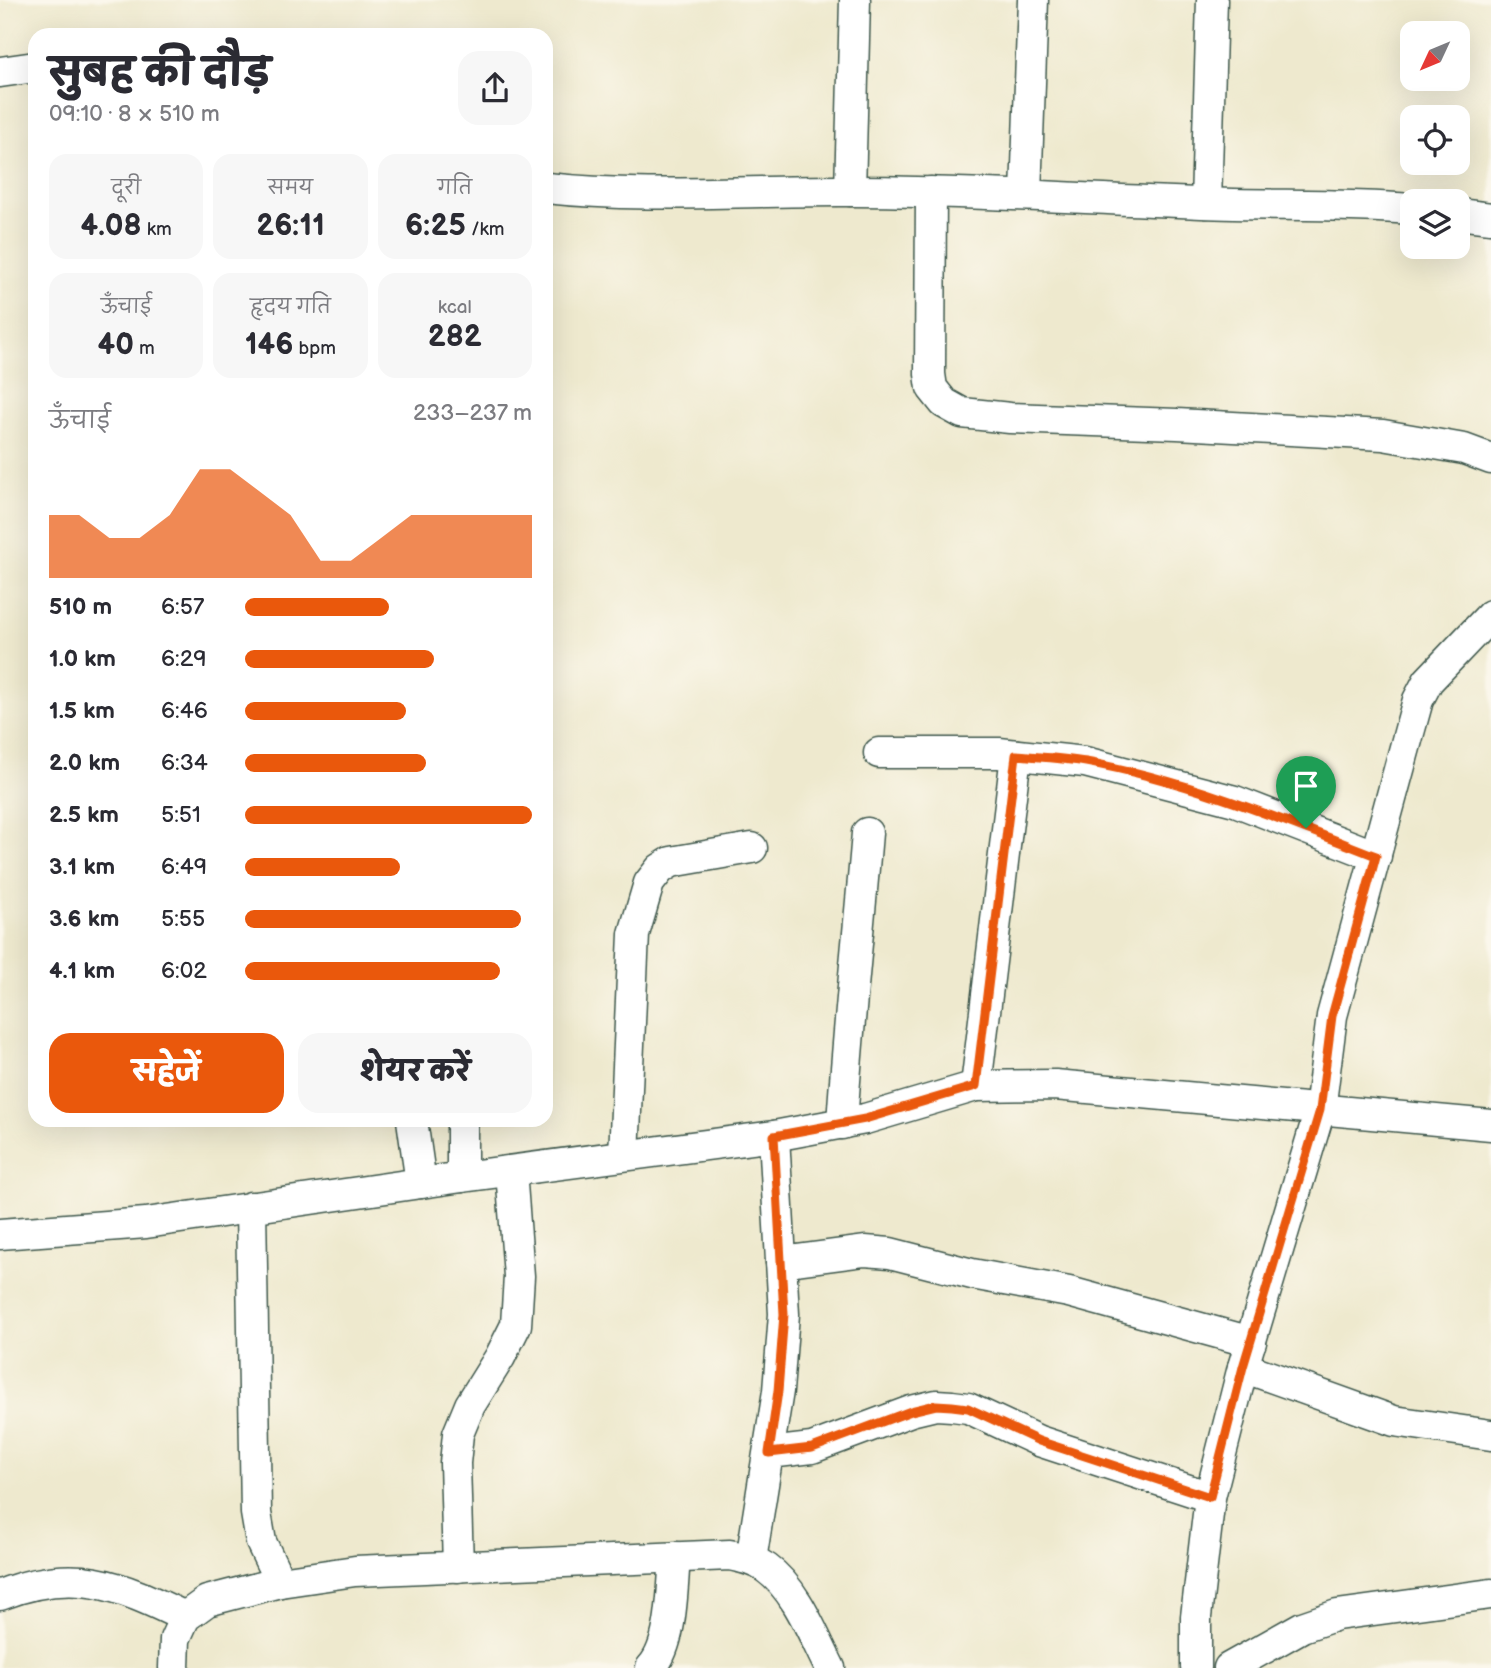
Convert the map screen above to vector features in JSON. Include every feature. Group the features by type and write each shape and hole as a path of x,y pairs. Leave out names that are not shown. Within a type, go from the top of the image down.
{"street":[{"path":"850,191 855,0"},
{"path":"1026,194 1033,0"},
{"path":"1206,203 1212,0"},
{"path":"0,72 28,68"},
{"path":"553,188 651,195 850,191 1026,194 1206,203 1400,208"},
{"path":"931,192 930,374 932,388 944,403 962,413 1010,418 1383,435 1464,449 1491,459"},
{"path":"1470,215 1491,218"},
{"path":"1196,1668 1196,1617 1210,1497 1247,1354 1320,1110 1332,1016 1418,700 1428,681 1442,664 1491,615"},
{"path":"879,753 1016,755 1085,762 1235,801 1376,856"},
{"path":"976,1086 1016,755"},
{"path":"842,1124 849,1017 857,959 867,832"},
{"path":"624,1155 634,934 649,883 660,869 671,862 752,848"},
{"path":"0,1234 146,1223 421,1182 774,1136 865,1119 976,1086 1055,1085 1491,1125"},
{"path":"413,1127 421,1182"},
{"path":"462,1127 462,1177"},
{"path":"751,1560 778,1391 784,1314 774,1136"},
{"path":"458,1567 455,1463 458,1434 470,1405 516,1325 519,1276 511,1171"},
{"path":"251,1207 256,1513 261,1542 280,1582"},
{"path":"781,1262 865,1251 890,1253 1007,1282 1069,1292 1247,1354 1394,1421 1491,1435"},
{"path":"769,1453 812,1448 911,1411 936,1405 952,1406 968,1408 1039,1441 1210,1497"},
{"path":"174,1668 175,1639 185,1617 207,1601 280,1582 355,1571 730,1555 751,1560 767,1568 790,1593 830,1668"},
{"path":"651,1668 667,1635 675,1558"},
{"path":"0,1595 26,1585 63,1580 94,1581 133,1592 185,1617"},
{"path":"1236,1666 1302,1627 1337,1615 1491,1594"}],"route":[{"path":"1016,755 1085,762 1181,786 1235,801 1306,828 1376,856 1332,1016 1320,1110 1243,1367 1210,1497 1039,1441 968,1408 952,1406 936,1405 911,1411 812,1448 769,1453 778,1391 784,1314 774,1136 865,1119 976,1086 1016,755"}]}
